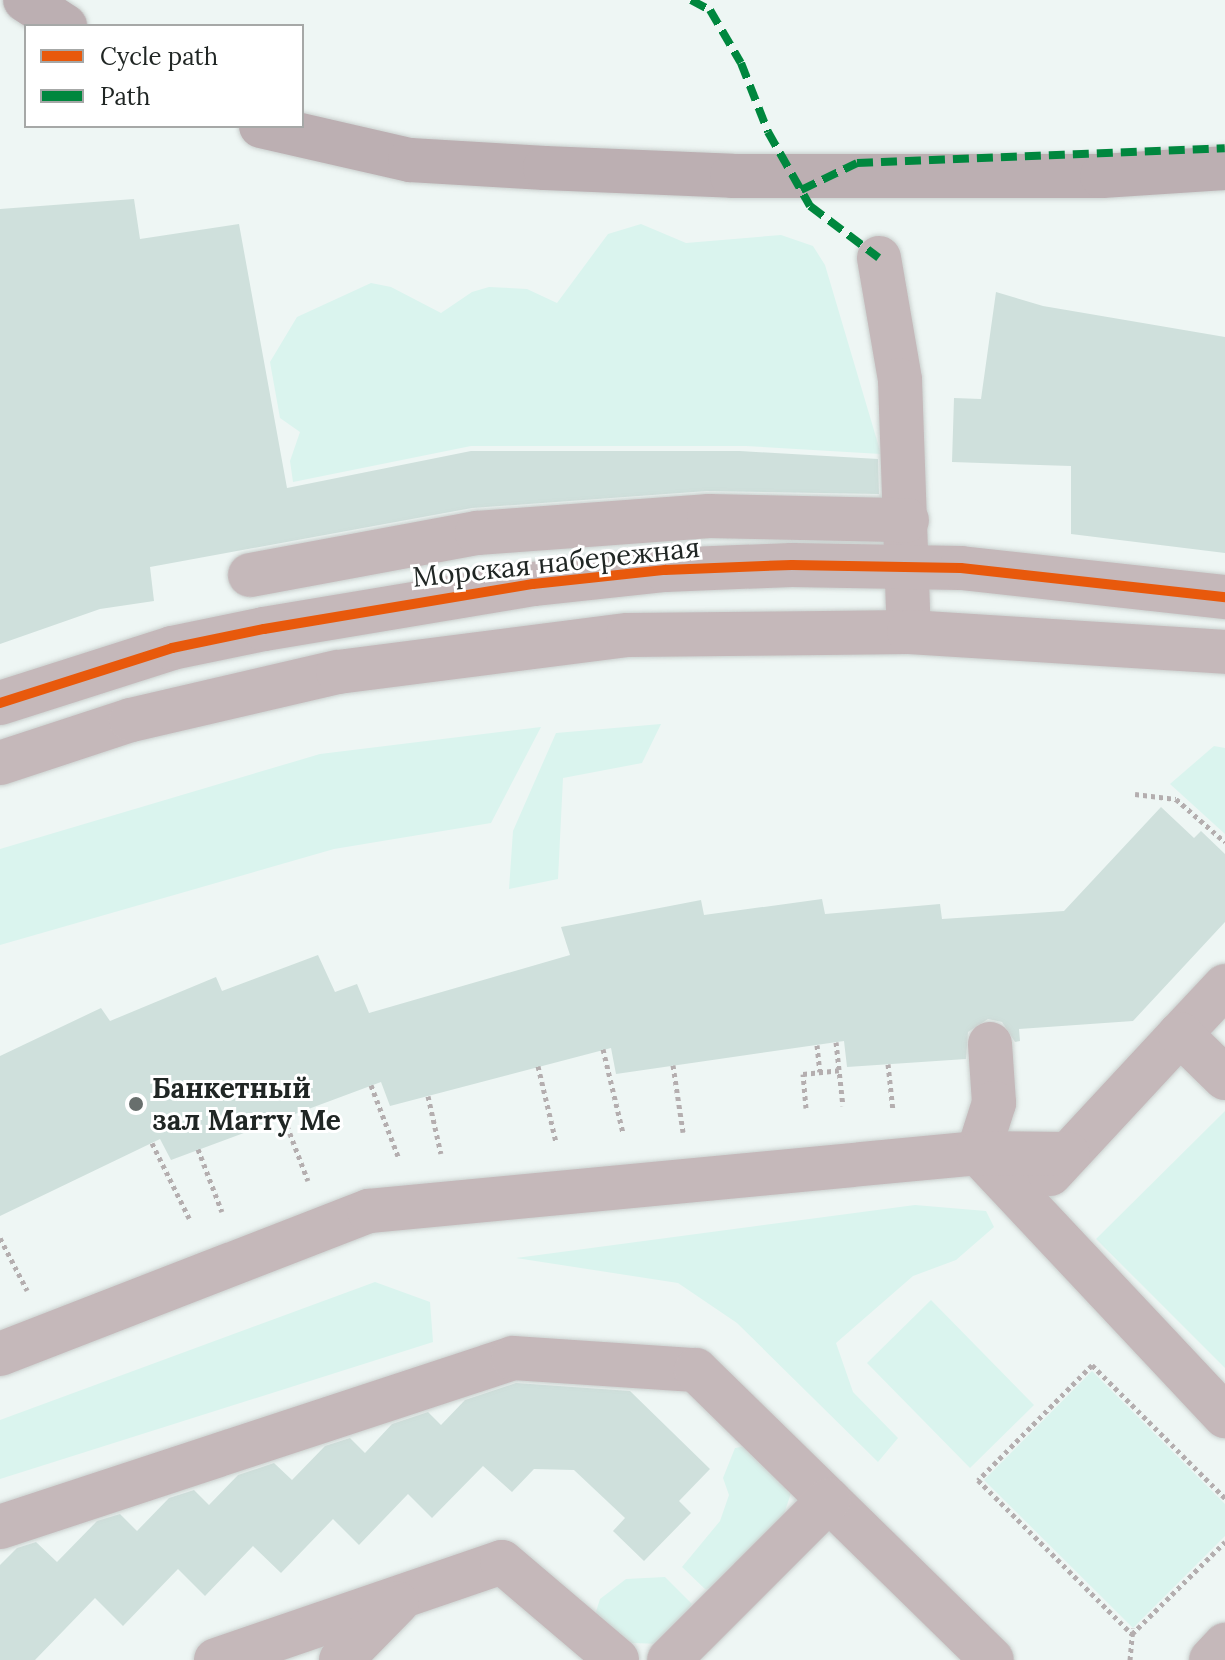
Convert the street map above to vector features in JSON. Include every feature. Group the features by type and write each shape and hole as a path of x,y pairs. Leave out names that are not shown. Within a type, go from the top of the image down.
{"main road":[{"path":"25,0 62,24"},
{"path":"270,128 410,160 732,176 1102,176 1225,168"}],"street":[{"path":"879,258 900,380 909,632"},
{"path":"250,575 477,533 709,516 907,520"},
{"name":"Морская набережная","path":"0,703 172,648 401,603 665,570 909,565 1225,597"},
{"path":"959,634 961,568"},
{"path":"0,763 238,693 486,650 628,635 909,632 1225,652"},
{"path":"1024,1202 1225,986"},
{"path":"1180,1034 1225,1078"},
{"path":"978,1153 994,1103 990,1044"},
{"path":"0,1354 369,1211 978,1153 1068,1154"},
{"path":"978,1153 1225,1416"},
{"path":"0,1527 513,1358 696,1370 992,1660"},
{"path":"669,1660 829,1500"},
{"path":"216,1660 502,1562 617,1660"},
{"path":"341,1660 404,1595"},
{"path":"1211,1660 1225,1645"}],"path":[{"path":"1135,794 1176,799 1225,842"},
{"path":"836,1042 843,1106"},
{"path":"817,1045 820,1072"},
{"path":"603,1049 623,1133"},
{"path":"673,1065 690,1179"},
{"path":"538,1066 556,1142"},
{"path":"806,1108 803,1074 839,1070"},
{"path":"371,1085 402,1166"},
{"path":"284,1118 310,1186"},
{"path":"152,1143 189,1218"},
{"path":"198,1149 241,1261"},
{"path":"1133,1631 978,1480 1092,1365 1225,1498"},
{"path":"1130,1660 1133,1631 1225,1542"}],"green space":[{"path":"641,224 686,243 781,235 813,246 825,265 881,454 746,446 471,446 293,482 290,461 300,432 280,418 270,362 297,317 371,283 391,287 441,313 472,292 489,287 527,289 557,303 608,234"},
{"path":"661,724 642,763 563,778 558,879 509,889 513,831 556,733"},
{"path":"541,727 491,823 334,849 0,945 0,849 320,754"},
{"path":"1214,746 1225,748 1225,834 1170,784"},
{"path":"1225,1111 1225,1368 1096,1239"},
{"path":"915,1205 986,1211 994,1227 956,1260 913,1276 836,1343 853,1392 898,1438 878,1462 737,1323 678,1283 516,1258"},
{"path":"375,1282 430,1302 433,1342 0,1479 0,1420"},
{"path":"931,1300 1034,1405 970,1468 867,1363"},
{"path":"1092,1371 1225,1504 1225,1536 1133,1628 984,1480"},
{"path":"752,1445 791,1493 783,1517 714,1587 705,1589 682,1567 720,1521 729,1495 723,1478 735,1448"},
{"path":"665,1577 692,1604 663,1644 632,1643 595,1615 600,1599 626,1579"}],"building":[{"path":"134,199 140,239 239,224 287,488 471,451 740,451 878,459 879,494 707,491 472,508 150,567 154,601 100,609 0,644 0,209"},
{"path":"996,292 1043,306 1225,337 1225,553 1071,534 1071,466 952,462 954,398 981,399"},
{"path":"1161,807 1194,838 1201,831 1225,854 1225,922 1133,1021 1019,1029 1020,1041 1015,1042 1002,1022 988,1019 968,1032 966,1059 847,1067 844,1041 616,1074 611,1048 390,1106 381,1082 171,1160 160,1139 0,1216 0,1056 101,1008 110,1021 216,977 222,991 318,955 335,992 357,984 369,1013 570,955 561,927 701,900 704,915 822,899 825,914 940,904 942,919 1064,911"},
{"path":"516,1383 630,1391 710,1469 679,1501 691,1513 644,1561 613,1531 625,1518 574,1470 534,1469 512,1492 483,1466 432,1518 408,1494 359,1545 333,1519 281,1573 253,1546 205,1596 178,1569 123,1626 95,1598 35,1660 0,1660 0,1565 17,1548 36,1542 57,1562 97,1521 120,1514 137,1531 169,1498 194,1490 209,1505 238,1475 274,1463 292,1480 325,1446 350,1438 365,1453 392,1424 428,1412 441,1425 465,1400"}],"marked path":[{"path":"691,0 710,10 741,63 768,132 810,206 879,258"},
{"path":"801,190 857,163 1225,148"}],"cycle path":[{"path":"0,703 172,648 264,629 533,584 665,570 792,565 961,568 1225,597"}],"place":[{"name":"Банкетный зал Marry Me","path":"136,1104"}]}
